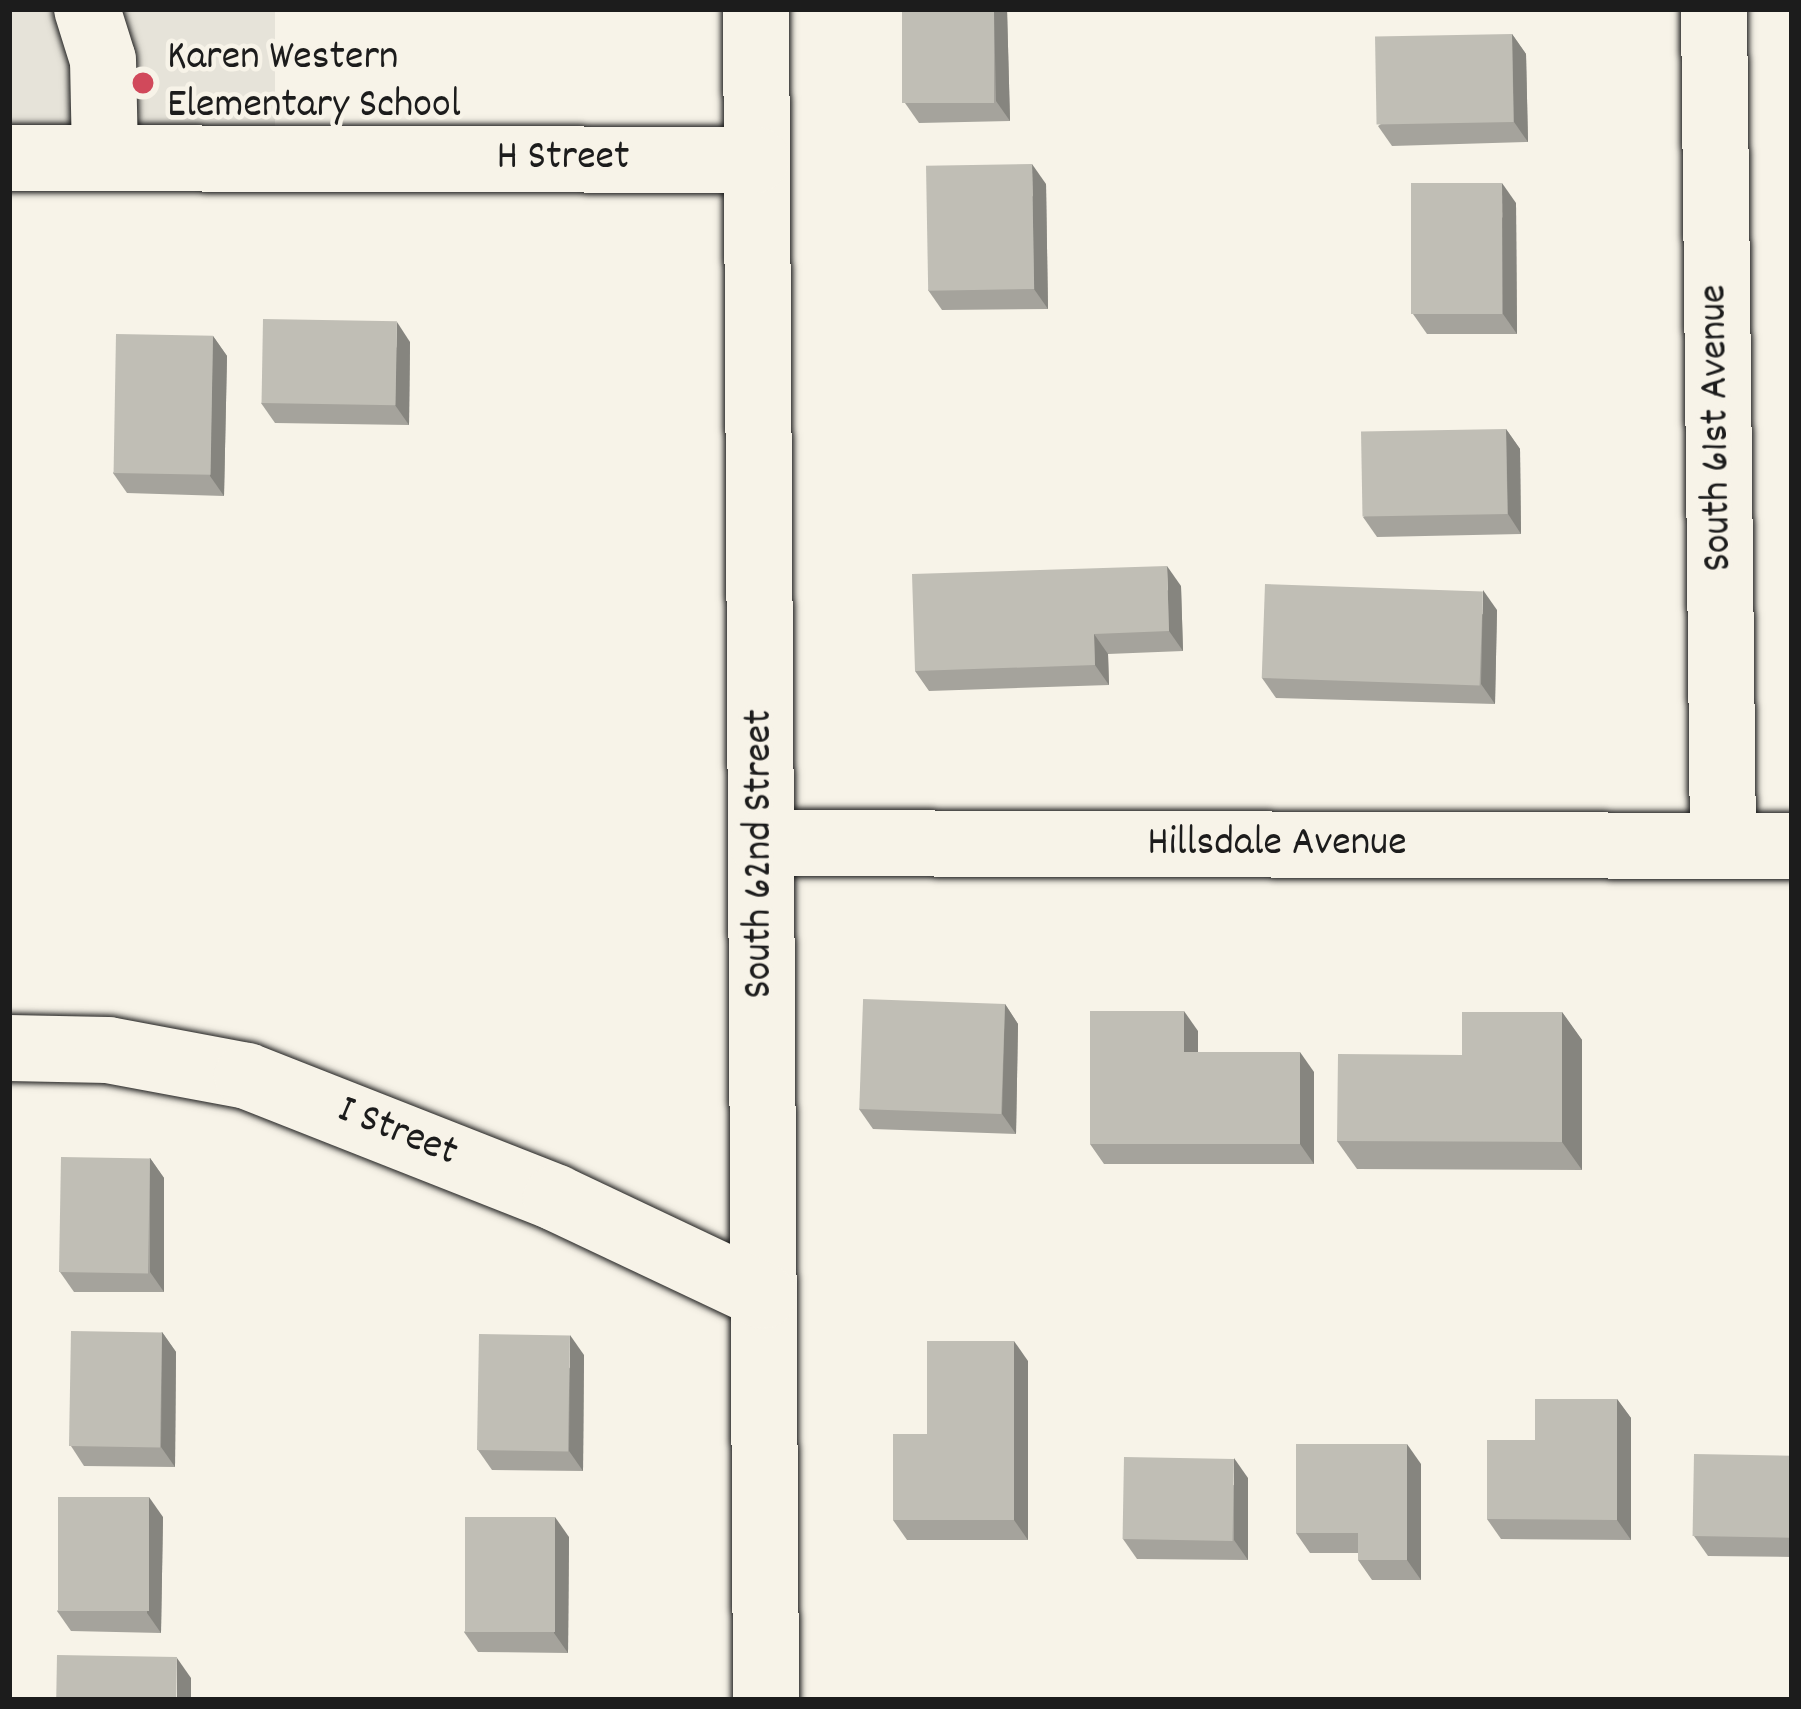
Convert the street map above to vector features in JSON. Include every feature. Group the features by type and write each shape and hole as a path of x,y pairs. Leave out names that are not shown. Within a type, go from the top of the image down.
{"street":[{"name":"South 62nd Street","path":"756,9 766,1700"},
{"name":"South 61st Avenue","path":"1714,9 1723,846"},
{"path":"104,18 105,158"},
{"name":"H Street","path":"9,158 756,160"},
{"name":"Hillsdale Avenue","path":"762,843 1792,847"},
{"name":"I Street","path":"9,1048 108,1050 247,1076 535,1190 764,1296"}],"shaded area":[{"name":"Karen Western Elementary School","path":"9,9 275,9 275,158 9,158"}],"building":[{"path":"902,9 994,9 994,103 902,103"},
{"path":"1512,34 1514,122 1377,124 1375,36"},
{"path":"1032,164 1034,289 928,291 926,166"},
{"path":"1411,183 1502,183 1502,314 1411,314"},
{"path":"263,319 397,321 396,405 262,403"},
{"path":"116,334 213,336 211,475 114,473"},
{"path":"1506,429 1507,514 1363,517 1361,432"},
{"path":"1167,566 1169,631 1094,634 1095,665 915,671 912,574"},
{"path":"1265,584 1483,592 1480,686 1262,678"},
{"path":"863,999 1005,1004 1001,1114 859,1109"},
{"path":"1090,1011 1184,1011 1184,1052 1300,1052 1300,1144 1090,1144"},
{"path":"1462,1012 1562,1012 1562,1142 1337,1141 1338,1054 1462,1055"},
{"path":"61,1157 150,1159 148,1274 59,1272"},
{"path":"71,1331 162,1333 160,1448 69,1446"},
{"path":"479,1334 570,1336 568,1452 477,1450"},
{"path":"927,1341 1014,1341 1014,1520 893,1520 893,1434 927,1434"},
{"path":"1535,1399 1617,1399 1617,1520 1487,1519 1487,1440 1535,1440"},
{"path":"1296,1444 1407,1444 1407,1560 1358,1560 1358,1533 1296,1533"},
{"path":"1694,1454 1792,1456 1791,1538 1693,1536"},
{"path":"1124,1457 1234,1459 1233,1541 1123,1539"},
{"path":"58,1497 149,1497 149,1611 58,1611"},
{"path":"465,1517 555,1517 555,1632 465,1632"},
{"path":"57,1655 177,1657 176,1700 56,1700"}],"place":[{"name":"Karen Western Elementary School","path":"143,83"}]}
